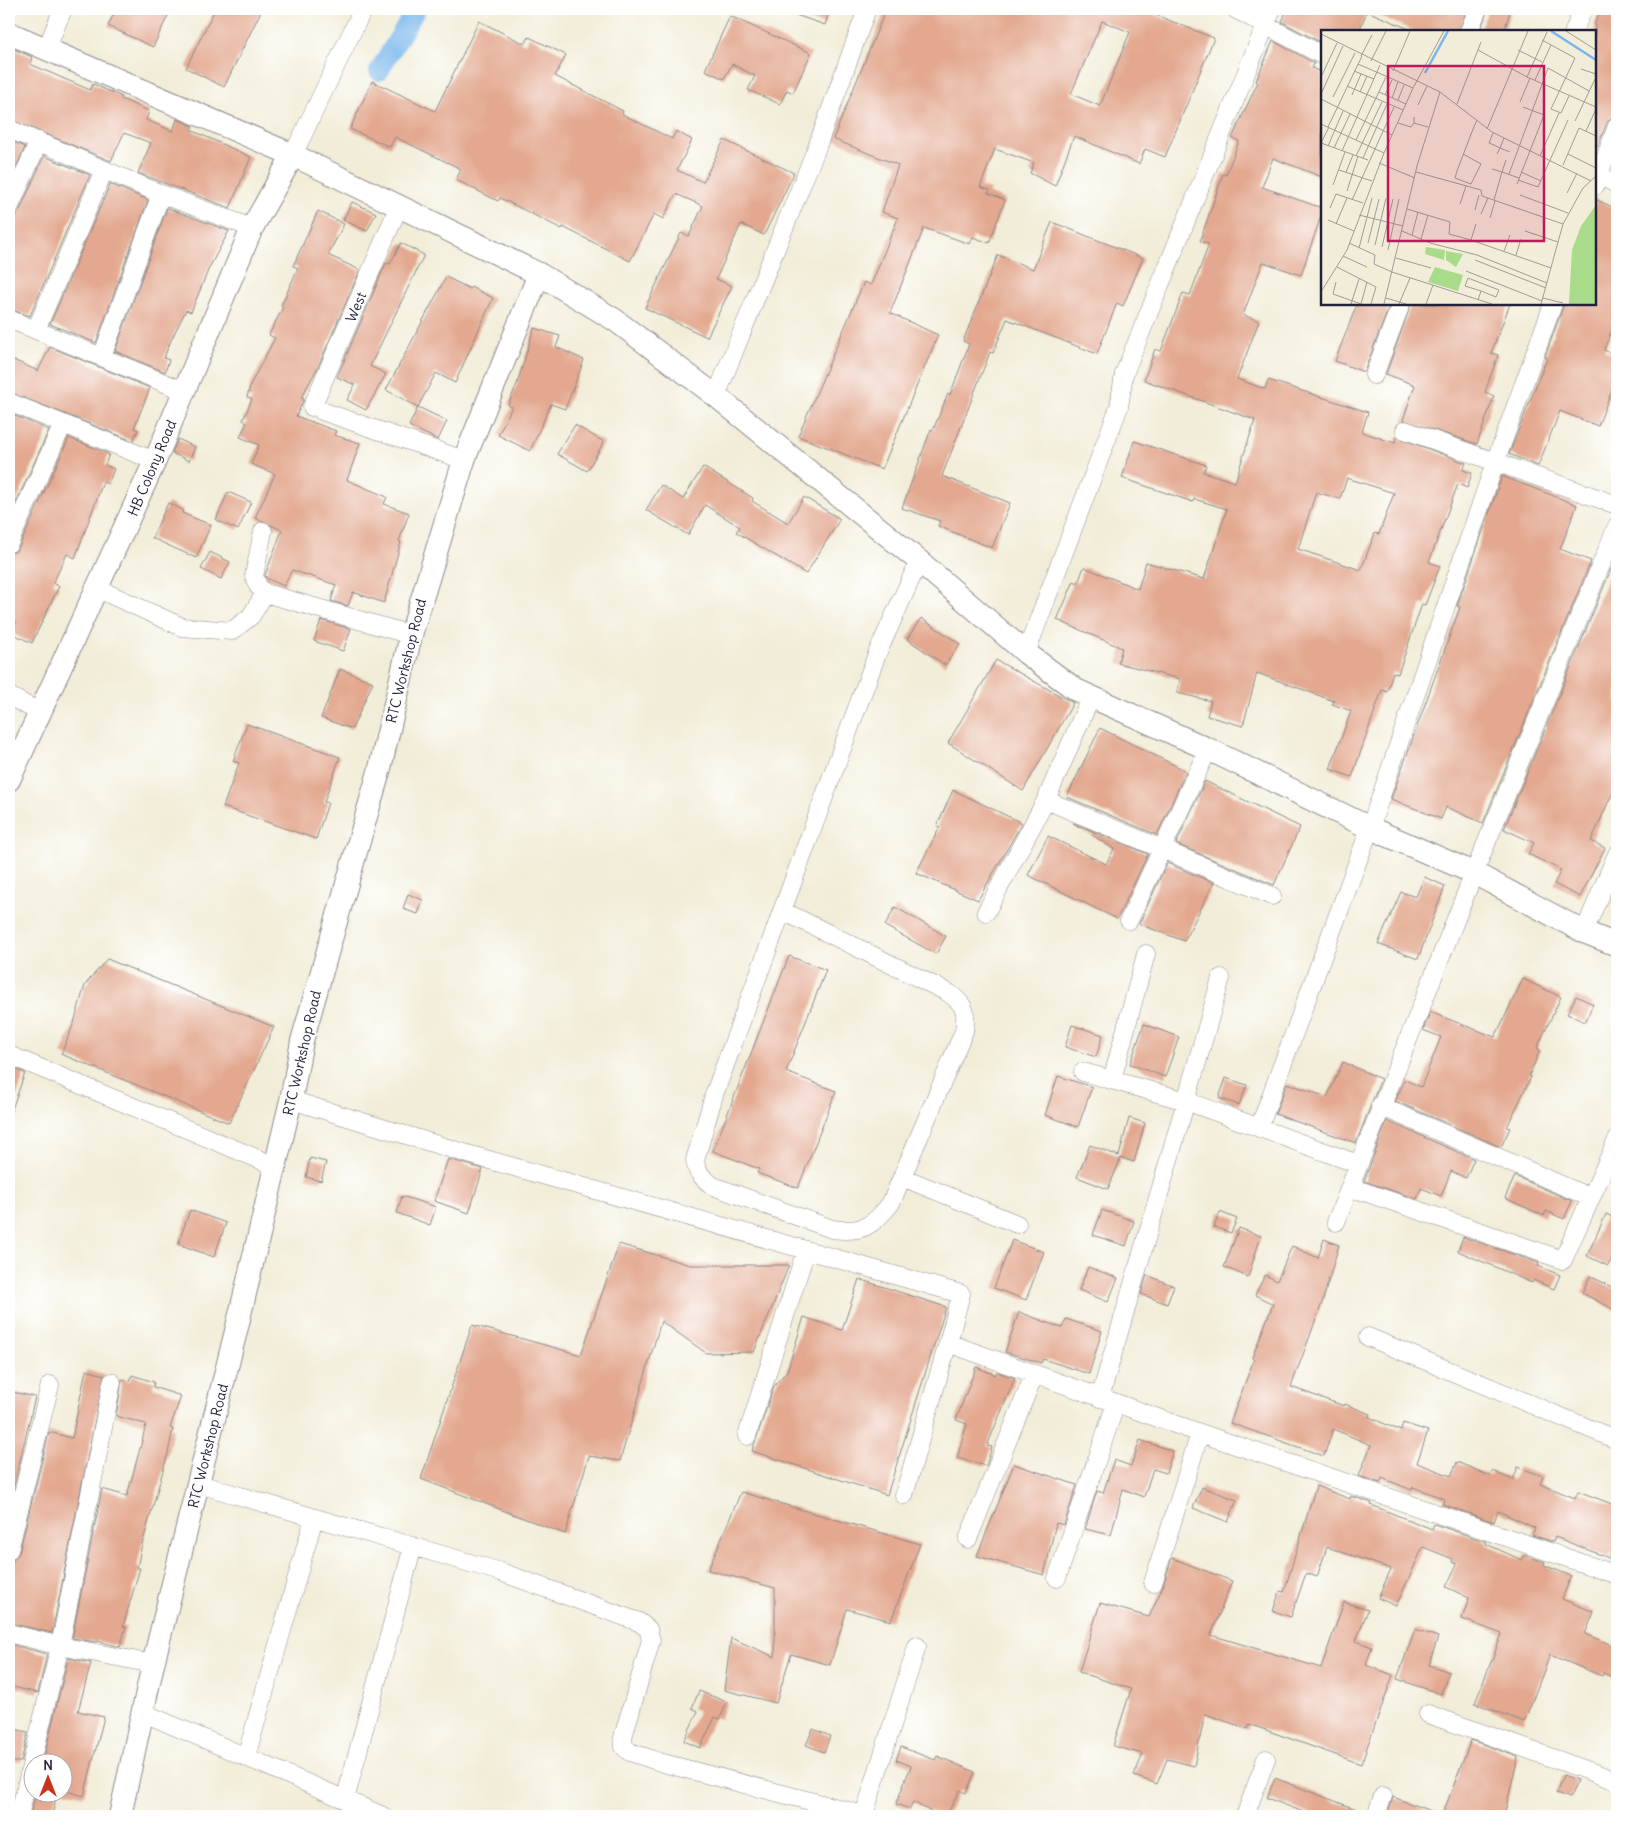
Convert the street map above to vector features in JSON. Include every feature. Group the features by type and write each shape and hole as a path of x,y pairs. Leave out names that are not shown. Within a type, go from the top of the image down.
{"street":[{"path":"46,50 63,9"},
{"path":"293,155 363,9"},
{"path":"716,396 817,147 867,9"},
{"path":"1235,9 1321,54"},
{"path":"1026,653 1119,407 1124,374 1272,9"},
{"path":"1469,30 1478,9"},
{"path":"1574,30 1583,9"},
{"path":"9,33 293,155 539,274 615,320 716,396 919,561 1026,653 1076,690 1208,749 1370,828 1474,873 1584,932 1617,945"},
{"path":"1617,126 1596,179 1617,184"},
{"path":"9,129 161,194 252,228"},
{"path":"9,208 39,141"},
{"name":"HB Colony Road","path":"9,780 155,461 252,228 293,155"},
{"path":"36,330 104,170"},
{"path":"102,357 161,194"},
{"name":"West","path":"399,206 317,409 464,460"},
{"name":"RTC Workshop Road","path":"120,1816 144,1713 153,1664 199,1484 291,1100 302,1041 380,768 411,635 464,460 539,274"},
{"path":"1374,374 1401,305"},
{"path":"1259,1128 1370,828 1496,460 1552,305"},
{"path":"9,319 184,391"},
{"path":"9,402 155,461"},
{"path":"9,543 63,424"},
{"path":"1405,430 1496,460 1617,505"},
{"path":"1336,1222 1380,1106 1474,873 1617,526"},
{"path":"262,531 254,576 258,586 265,593 411,635"},
{"path":"783,911 949,993 961,1002 966,1014 964,1031 891,1203 877,1220 866,1228 849,1231 832,1229 713,1186 700,1176 695,1160 714,1095 877,654 919,561"},
{"path":"98,589 182,627 232,631 252,616 265,593"},
{"path":"9,696 41,713"},
{"path":"986,912 1046,800 1091,697"},
{"path":"1128,920 1208,749"},
{"path":"1046,800 1272,896"},
{"path":"1584,932 1617,854"},
{"path":"1112,1080 1146,954"},
{"path":"1057,1578 1108,1400 1186,1101 1222,978"},
{"path":"9,1055 275,1166"},
{"path":"1083,1072 1186,1101 1358,1164"},
{"path":"291,1100 477,1157 961,1294 904,1496"},
{"path":"1380,1106 1589,1197"},
{"path":"1350,1187 1562,1260 1589,1197 1617,1140"},
{"path":"902,1177 1017,1224"},
{"path":"747,1436 806,1250"},
{"path":"1368,1337 1617,1440"},
{"path":"948,1343 1200,1433 1617,1575"},
{"path":"968,1538 1034,1375"},
{"path":"19,1816 60,1646 112,1382"},
{"path":"9,1550 50,1385"},
{"path":"1153,1583 1200,1433"},
{"path":"199,1484 501,1572 639,1622 648,1628 651,1640 648,1659 623,1737 624,1747 630,1752 662,1763 867,1815 917,1646"},
{"path":"246,1757 314,1518"},
{"path":"345,1800 413,1546"},
{"path":"9,1632 60,1646 153,1664"},
{"path":"144,1713 382,1816"},
{"path":"1428,1714 1617,1781"},
{"path":"1245,1816 1266,1759"},
{"path":"1376,1816 1383,1796"}],"building":[{"path":"116,9 171,9 153,47 108,26"},
{"path":"215,9 262,9 224,87 186,68"},
{"path":"785,9 830,9 825,25 784,11"},
{"path":"886,9 1155,9 1153,14 1214,38 1165,157 1145,149 1139,164 1074,136 1055,186 1030,173 1034,163 995,149 980,187 990,190 988,193 1005,200 989,243 973,237 970,244 924,228 890,313 938,335 882,469 798,436 864,282 871,285 898,218 882,212 898,165 833,139","holes":["1102,21 1130,32 1100,106 1071,94"]},
{"path":"1287,9 1467,9 1459,30 1412,30 1367,11 1359,30 1321,30 1321,42 1282,22"},
{"path":"1488,9 1511,9 1504,30 1480,30"},
{"path":"1601,9 1617,9 1617,116 1607,122 1598,146 1596,145 1595,23"},
{"path":"730,16 811,53 793,93 787,90 780,104 748,90 755,76 732,64 724,79 705,70"},
{"path":"479,21 525,44 529,37 566,55 555,76 623,111 622,114 672,139 676,131 692,140 677,170 703,182 724,140 794,173 764,235 741,224 716,279 732,286 707,337 645,308 681,233 689,236 703,206 676,194 663,219 654,214 630,261 563,227 562,229 500,198 498,201 456,180 461,169 395,137 390,147 350,129 372,81 435,111"},
{"path":"1273,41 1314,63 1312,68 1321,72 1321,177 1273,158 1262,187 1321,208 1321,216 1301,275 1263,262 1243,315 1259,321 1237,379 1265,389 1268,380 1368,412 1362,432 1395,443 1397,437 1466,463 1463,470 1472,473 1467,488 1458,484 1429,562 1440,566 1425,605 1422,604 1398,674 1393,672 1387,692 1382,690 1352,777 1330,769 1351,711 1332,704 1334,701 1257,673 1243,726 1207,716 1211,701 1177,693 1180,679 1118,663 1122,648 1057,620 1074,581 1078,583 1084,567 1138,589 1146,562 1204,579 1227,509 1194,499 1193,502 1122,478 1134,441 1206,465 1203,472 1235,482 1255,420 1144,380 1155,349 1161,351 1183,293 1190,295 1209,244 1200,241 1223,174 1226,175 1239,141 1232,138 1258,82 1256,81","holes":["1347,478 1394,493 1379,534 1375,533 1361,570 1298,549 1316,492 1340,499"]},
{"path":"9,47 32,57 30,64 90,90 93,84 149,111 146,120 173,131 177,119 193,126 191,130 251,157 230,208 138,173 151,143 124,133 111,161 9,119"},
{"path":"9,140 25,147 9,183"},
{"path":"44,156 90,175 30,316 9,309 9,218 15,217 19,212"},
{"path":"110,184 148,200 96,343 50,324"},
{"path":"1596,199 1617,209 1617,316 1604,350 1617,356 1617,376 1598,426 1560,411 1538,466 1509,454 1547,358 1545,357 1564,305 1596,305"},
{"path":"352,202 376,213 367,231 343,220"},
{"path":"167,208 229,231 209,268 191,312 186,310 171,340 164,358 169,360 165,372 115,351"},
{"path":"318,211 344,224 328,255 360,270 318,367 301,398 304,399 296,416 336,431 334,435 360,443 347,480 387,497 384,504 409,513 399,541 401,542 384,603 353,592 348,606 331,601 336,585 292,570 284,586 266,578 265,575 282,530 255,518 275,474 251,464 259,445 240,437 247,422 243,420 252,399 247,397 251,383 275,338 269,335 283,307 281,306 298,268 293,266"},
{"path":"1052,222 1143,258 1123,306 1117,303 1097,354 1007,319 993,353 990,352 942,476 1010,503 992,548 938,526 940,521 902,508 931,429 933,430 948,394 950,395 969,344 963,341 998,255 1033,269"},
{"path":"401,243 424,255 370,366 386,374 366,410 347,400 355,385 337,377 386,263 390,264"},
{"path":"446,277 493,298 455,383 436,373 418,407 386,390"},
{"path":"1357,305 1390,305 1364,372 1335,361"},
{"path":"1411,305 1510,305 1491,353 1498,355 1485,392 1494,396 1477,444 1403,420 1415,385 1386,374"},
{"path":"534,328 560,336 556,347 584,360 565,409 551,404 530,451 498,435 512,407 508,405 517,384"},
{"path":"50,347 150,388 134,428 138,430 133,441 9,392 9,358 38,371"},
{"path":"418,407 447,421 438,440 409,426"},
{"path":"9,413 49,430 9,518"},
{"path":"575,425 604,442 587,471 557,454"},
{"path":"69,438 109,454 105,465 114,469 108,484 103,482 75,558 67,554 53,583 59,586 32,643 11,633 17,622 9,618 9,553 15,552 19,547"},
{"path":"178,439 195,447 189,461 172,453"},
{"path":"703,467 753,498 752,501 788,523 804,497 840,519 806,574 736,532 740,527 705,505 688,535 646,510 661,485 683,499"},
{"path":"1502,476 1577,505 1560,549 1591,561 1483,823 1446,807 1441,819 1391,799 1460,607 1457,606"},
{"path":"228,492 251,502 238,530 216,520"},
{"path":"168,503 183,510 182,513 211,525 196,558 152,538"},
{"path":"210,552 230,562 221,579 201,569"},
{"path":"1611,569 1617,571 1617,783 1591,841 1605,848 1580,897 1554,884 1561,870 1528,854 1534,843 1504,829"},
{"path":"921,618 960,644 945,665 907,639"},
{"path":"321,620 351,629 343,651 314,641"},
{"path":"996,660 1073,703 1023,791 948,743"},
{"path":"340,669 373,682 352,729 321,718"},
{"path":"247,724 340,757 324,802 328,803 316,839 223,807 239,763 233,761"},
{"path":"1100,728 1186,771 1157,835 1067,797"},
{"path":"1205,781 1300,827 1274,885 1176,844"},
{"path":"953,790 1022,823 978,900 916,873 940,827 937,826"},
{"path":"1073,823 1148,854 1117,919 1028,875 1048,836 1106,864 1114,849"},
{"path":"1167,863 1214,883 1184,941 1139,924"},
{"path":"1424,877 1445,886 1418,959 1378,944 1401,892 1416,897"},
{"path":"408,894 423,900 418,914 403,909"},
{"path":"895,907 946,936 936,954 885,926"},
{"path":"789,956 826,970 786,1072 836,1091 798,1188 757,1173 759,1169 713,1151"},
{"path":"107,959 274,1027 229,1123 61,1054 74,1023 85,985"},
{"path":"1523,979 1561,997 1537,1048 1540,1050 1529,1076 1531,1077 1507,1127 1510,1128 1501,1147 1395,1101 1405,1080 1421,1087 1441,1037 1423,1030 1430,1012 1495,1037"},
{"path":"1576,996 1593,1004 1585,1022 1567,1014"},
{"path":"1144,1024 1179,1037 1165,1077 1130,1064"},
{"path":"1072,1025 1103,1035 1096,1057 1065,1047"},
{"path":"1343,1062 1381,1079 1356,1143 1275,1114 1287,1083 1327,1097"},
{"path":"9,1066 25,1073 11,1112 9,1112"},
{"path":"1058,1076 1092,1087 1078,1127 1045,1115"},
{"path":"1226,1078 1247,1085 1239,1105 1219,1098"},
{"path":"1129,1118 1145,1123 1134,1162 1121,1158 1108,1189 1077,1177 1090,1145 1119,1156"},
{"path":"1387,1121 1474,1159 1466,1178 1451,1171 1441,1196 1421,1188 1417,1199 1364,1181"},
{"path":"310,1158 326,1162 321,1181 306,1177"},
{"path":"448,1159 483,1169 469,1213 434,1201"},
{"path":"1515,1176 1572,1201 1564,1219 1546,1211 1544,1216 1505,1198"},
{"path":"402,1196 436,1207 430,1225 397,1213"},
{"path":"190,1210 226,1223 214,1257 178,1244"},
{"path":"1102,1210 1134,1221 1126,1246 1093,1235"},
{"path":"1220,1212 1237,1219 1231,1233 1214,1227"},
{"path":"1606,1214 1617,1219 1617,1248 1608,1266 1587,1256"},
{"path":"1239,1228 1261,1236 1248,1277 1224,1267"},
{"path":"1463,1237 1539,1263 1538,1266 1560,1275 1554,1289 1533,1280 1532,1283 1458,1251"},
{"path":"1324,1239 1339,1245 1322,1303 1291,1387 1370,1414 1369,1417 1401,1431 1403,1423 1428,1431 1417,1463 1451,1476 1457,1462 1490,1476 1492,1471 1513,1480 1518,1467 1543,1476 1540,1484 1575,1498 1578,1491 1617,1506 1617,1556 1611,1553 1609,1558 1555,1537 1553,1542 1532,1535 1535,1528 1498,1511 1494,1522 1442,1504 1445,1499 1413,1487 1412,1490 1382,1478 1380,1483 1359,1476 1371,1445 1333,1429 1324,1456 1230,1423 1273,1304 1255,1295 1265,1275 1277,1281 1292,1246 1318,1258"},
{"path":"1012,1240 1044,1252 1026,1300 994,1288"},
{"path":"619,1244 690,1265 789,1265 754,1352 706,1353 661,1321 620,1461 589,1456 565,1534 421,1479 472,1325 581,1355"},
{"path":"1088,1267 1118,1278 1108,1302 1079,1290"},
{"path":"1147,1275 1174,1286 1167,1304 1141,1294"},
{"path":"1590,1276 1617,1290 1617,1311 1582,1293"},
{"path":"859,1279 946,1307 887,1495 752,1451 774,1386 787,1371 804,1317 842,1330"},
{"path":"1019,1312 1062,1328 1066,1319 1102,1331 1089,1374 1043,1359 1041,1363 1005,1352"},
{"path":"976,1367 996,1375 997,1372 1015,1378 987,1446 992,1447 986,1466 957,1458 967,1424 956,1420"},
{"path":"86,1370 104,1375 52,1633 9,1623 9,1579 13,1560 19,1553 49,1432 72,1438"},
{"path":"132,1375 154,1382 153,1387 181,1396 170,1428 173,1429 168,1453 141,1548 137,1568 140,1568 123,1626 126,1627 120,1647 97,1641 72,1638 102,1489 127,1496 146,1424 116,1416 122,1379 130,1381"},
{"path":"9,1391 35,1397 9,1507"},
{"path":"1140,1440 1173,1451 1166,1473 1153,1469 1144,1497 1123,1489 1111,1535 1085,1529 1097,1491 1103,1493 1114,1460 1131,1466"},
{"path":"1014,1464 1077,1485 1064,1525 1056,1523 1044,1575 977,1556"},
{"path":"1316,1486 1350,1499 1351,1496 1372,1503 1371,1505 1432,1529 1434,1524 1487,1542 1486,1544 1522,1560 1524,1555 1545,1562 1544,1565 1571,1576 1562,1599 1594,1612 1585,1634 1617,1647 1617,1679 1603,1673 1602,1676 1550,1655 1524,1722 1475,1703 1502,1634 1462,1619 1469,1598 1446,1587 1457,1564 1452,1562 1453,1559 1423,1547 1396,1606 1378,1598 1391,1569 1327,1547 1317,1577 1306,1573 1291,1617 1273,1611 1280,1591 1284,1592"},
{"path":"1202,1487 1237,1500 1228,1522 1193,1508"},
{"path":"741,1492 920,1544 891,1621 847,1609 830,1665 791,1654 776,1703 724,1690 731,1638 775,1657 775,1588 708,1570"},
{"path":"1172,1558 1232,1581 1211,1635 1321,1668 1344,1602 1368,1610 1356,1641 1372,1647 1366,1665 1393,1675 1361,1764 1249,1724 1248,1729 1205,1714 1194,1766 1167,1759 1157,1784 1134,1776 1143,1754 1113,1746 1131,1689 1079,1672 1100,1603 1149,1617 1163,1586"},
{"path":"1415,1629 1438,1637 1429,1665 1449,1672 1441,1694 1397,1679"},
{"path":"9,1644 47,1654 38,1693 9,1686"},
{"path":"68,1658 91,1663 78,1711 104,1717 84,1796 72,1793 72,1752 45,1752"},
{"path":"699,1691 727,1702 720,1719 715,1717 700,1748 684,1741 698,1711 692,1708"},
{"path":"9,1728 28,1732 21,1762 9,1762"},
{"path":"813,1729 830,1736 824,1752 806,1745"},
{"path":"1471,1740 1518,1757 1504,1816 1442,1816"},
{"path":"901,1747 935,1760 937,1756 975,1772 966,1793 960,1790 946,1816 939,1816 913,1802 910,1809 896,1804 911,1766 896,1760"},
{"path":"1563,1775 1577,1780 1570,1798 1556,1793"},
{"path":"1275,1778 1366,1813 1366,1816 1314,1816 1267,1798"},
{"path":"1393,1797 1441,1815 1387,1816"},
{"path":"34,1802 55,1802 52,1816 30,1816"}],"waterway":[{"path":"379,71 416,9"}]}
